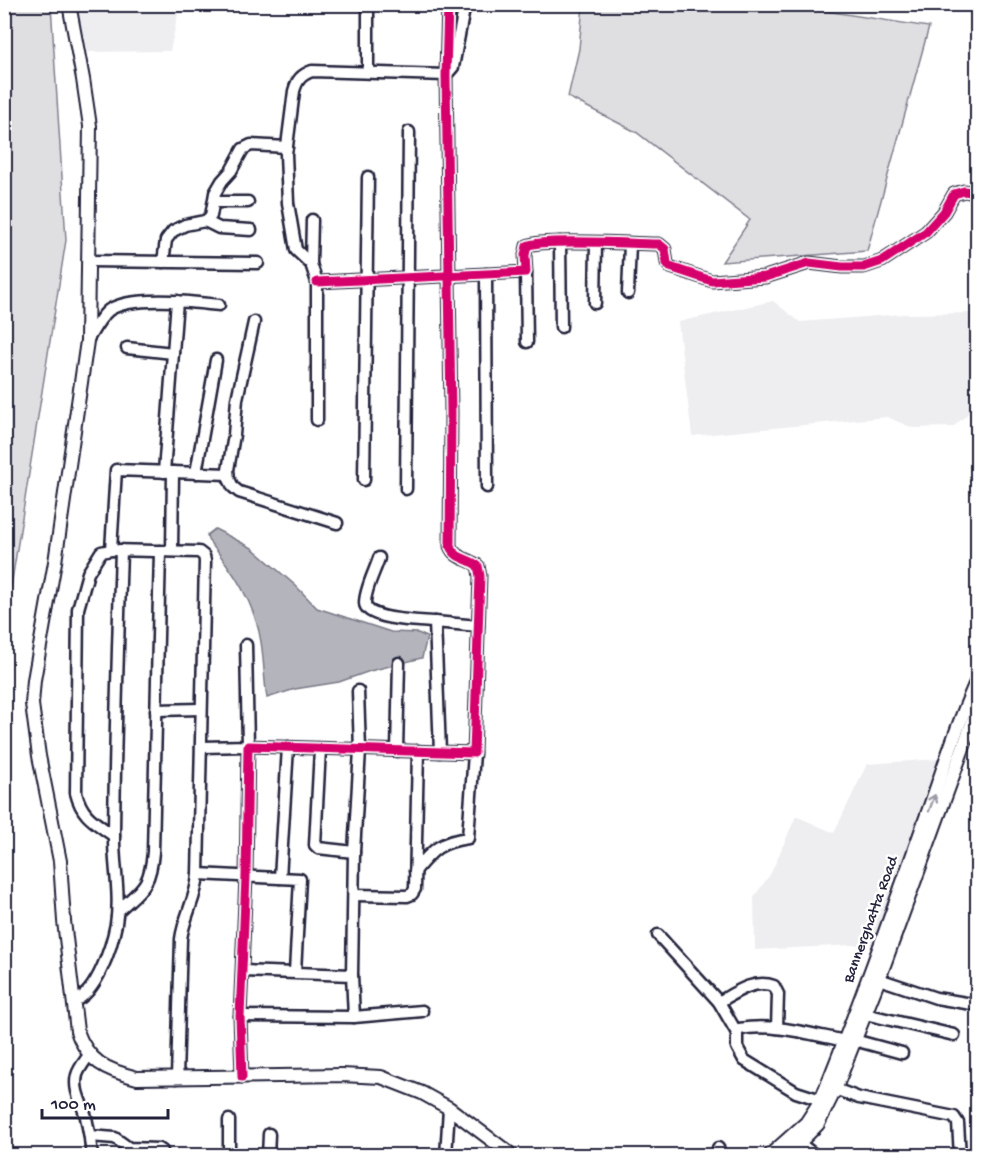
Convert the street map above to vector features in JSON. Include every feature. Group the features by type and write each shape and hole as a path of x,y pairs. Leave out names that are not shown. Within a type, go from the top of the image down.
{"main road":[{"path":"69,4 90,126 87,340 32,704 39,756 60,861 64,921 77,1030 83,1047 98,1063 116,1073 137,1078 365,1075 397,1082 448,1108 513,1155"},
{"name":"Bannerghatta Road","path":"849,1041 865,1014 879,979 927,832 960,716 978,678"},
{"name":"Bannerghatta Road","path":"783,1155 818,1124 927,832 978,707"},
{"name":"Bannerghatta Road","path":"769,1155 806,1123 831,1088"}],"street":[{"path":"368,4 368,72"},
{"path":"415,870 438,847 448,841 468,838 474,753 480,576 478,566 455,556 450,546 447,4"},
{"path":"446,75 453,67 465,4"},
{"path":"311,264 299,254 293,242 288,203 287,147 297,81 303,74 312,71 446,75"},
{"path":"406,489 409,132"},
{"path":"163,262 166,240 173,231 185,225 205,221 211,216 218,187 231,171 243,149 251,145 287,147"},
{"path":"364,480 368,177"},
{"path":"527,342 525,255 527,246 532,243 663,245 670,267 712,282 765,277 809,263 864,267 882,261 926,232 944,212 954,194 964,190 978,193"},
{"path":"214,202 248,202"},
{"path":"312,220 311,264 316,282 317,420"},
{"path":"205,221 219,228 251,230"},
{"path":"560,242 561,327"},
{"path":"595,303 596,243"},
{"path":"628,293 630,244"},
{"path":"88,261 258,263"},
{"path":"316,282 526,272"},
{"path":"486,274 487,487"},
{"path":"87,340 106,312 120,304 177,301 219,305"},
{"path":"172,551 168,472 177,301"},
{"path":"254,322 237,399 228,474 233,487 239,492 337,524"},
{"path":"127,348 173,353"},
{"path":"196,473 216,360"},
{"path":"74,1001 88,992 97,978 112,943 118,911 114,836 116,471 228,474"},
{"path":"114,836 85,815 79,806 76,793 78,609 88,573 101,552 116,550 199,552 205,561 198,874 197,888 186,916 182,939 177,1078"},
{"path":"118,911 146,885 151,874 160,551"},
{"path":"379,558 365,604 367,609 375,615 478,626"},
{"path":"435,622 440,752"},
{"path":"242,1077 240,1016 246,877 248,746 246,645"},
{"path":"397,751 399,663"},
{"path":"354,1017 352,975 354,852 360,750 358,691"},
{"path":"156,710 201,709"},
{"path":"201,747 248,746 474,753"},
{"path":"280,878 288,747"},
{"path":"320,749 315,845 318,848 354,852"},
{"path":"354,895 407,896 412,894 415,870 418,751"},
{"path":"198,874 298,878 301,882 296,972"},
{"path":"658,934 719,1002 737,1033 737,1047 744,1060 796,1092 821,1100"},
{"path":"243,971 352,975"},
{"path":"879,979 936,998 978,1005"},
{"path":"719,1002 755,984 774,986 778,994 777,1028"},
{"path":"240,1016 354,1017 422,1011"},
{"path":"865,1014 954,1035"},
{"path":"737,1033 740,1029 754,1026 777,1028 902,1053"},
{"path":"89,1055 77,1074 76,1084 90,1136 92,1155"},
{"path":"831,1088 859,1098 954,1117 958,1123 960,1155"},
{"path":"446,1155 448,1108"},
{"path":"229,1120 229,1155"},
{"path":"268,1155 269,1134"},
{"path":"90,1136 115,1138 129,1148 159,1149 162,1155"},
{"path":"799,1143 816,1155"}],"shaded area":[{"path":"5,4 51,5 66,240 8,606 5,612"},
{"path":"76,5 180,5 170,51 87,52"},
{"path":"583,5 787,5 929,27 867,251 722,262 750,220 636,132 568,97 579,49"},
{"path":"773,301 800,322 903,314 977,313 977,409 972,410 953,427 913,428 887,417 692,436 678,322"},
{"path":"215,529 252,548 296,586 317,608 391,632 418,633 427,637 422,658 370,671 339,682 295,689 267,698 262,649 254,614 242,588 208,540 207,535"},
{"path":"939,759 874,944 755,950 754,897 771,873 796,816 834,833 867,764"}],"cycle path":[{"path":"242,1077 240,1016 246,877 248,746 474,753 480,576 478,566 458,556 450,546 451,412 446,75 448,4"},
{"path":"317,282 526,272 527,246 550,242 659,244 665,249 667,263 670,267 712,281 765,277 809,263 864,267 882,261 926,232 944,212 954,194 964,191 978,193"}]}
